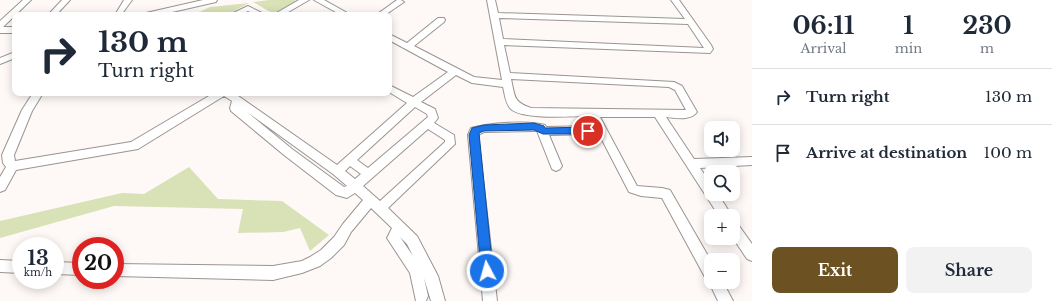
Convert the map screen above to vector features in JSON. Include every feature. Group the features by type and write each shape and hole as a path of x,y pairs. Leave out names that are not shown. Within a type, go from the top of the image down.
{"street":[{"path":"15,12 27,0"},
{"path":"55,12 66,0"},
{"path":"119,12 128,0"},
{"path":"162,12 213,0"},
{"path":"283,12 305,0"},
{"path":"318,0 341,12"},
{"path":"392,39 476,82 507,80 676,86 692,112 688,114 541,113 522,110 516,107 511,101 507,80 500,42 491,0"},
{"path":"500,42 708,51 709,49 707,45 675,0"},
{"path":"385,12 400,2"},
{"path":"239,12 248,8 256,12"},
{"path":"0,26 12,14"},
{"path":"494,15 691,22"},
{"path":"407,47 441,20"},
{"path":"0,30 12,30"},
{"path":"0,61 12,56"},
{"path":"337,171 414,102 454,72"},
{"path":"232,97 235,108 340,191 347,193 433,118 433,114 392,90"},
{"path":"13,166 9,163 8,155 27,110 36,96"},
{"path":"1,187 7,174 13,166 134,146 216,96"},
{"path":"232,97 337,171 376,203 412,240 433,281 438,301"},
{"path":"594,114 633,189 638,192 659,192 666,194 704,262"},
{"path":"658,114 721,209"},
{"path":"124,270 273,273 302,267 315,262 326,254 339,241 346,228 450,144 450,138 427,123"},
{"path":"490,301 473,135 475,131 484,128 541,128 556,166"},
{"path":"543,131 602,130"},
{"path":"349,160 369,174"},
{"path":"691,164 752,161"},
{"path":"399,227 393,238 416,271 421,296"},
{"path":"740,238 752,256"},
{"path":"0,266 12,267"},
{"path":"720,289 726,301"}],"green space":[{"path":"269,0 296,1 277,12 270,12 253,2"},
{"path":"249,3 232,12 199,12 210,7"},
{"path":"189,167 218,199 282,201 329,235 310,251 300,228 283,232 238,233 243,209 114,206 0,238 0,221 122,193 144,194"}],"route":[{"path":"487,271 473,135 475,131 479,128 534,127 541,128 543,131 588,131"}]}
